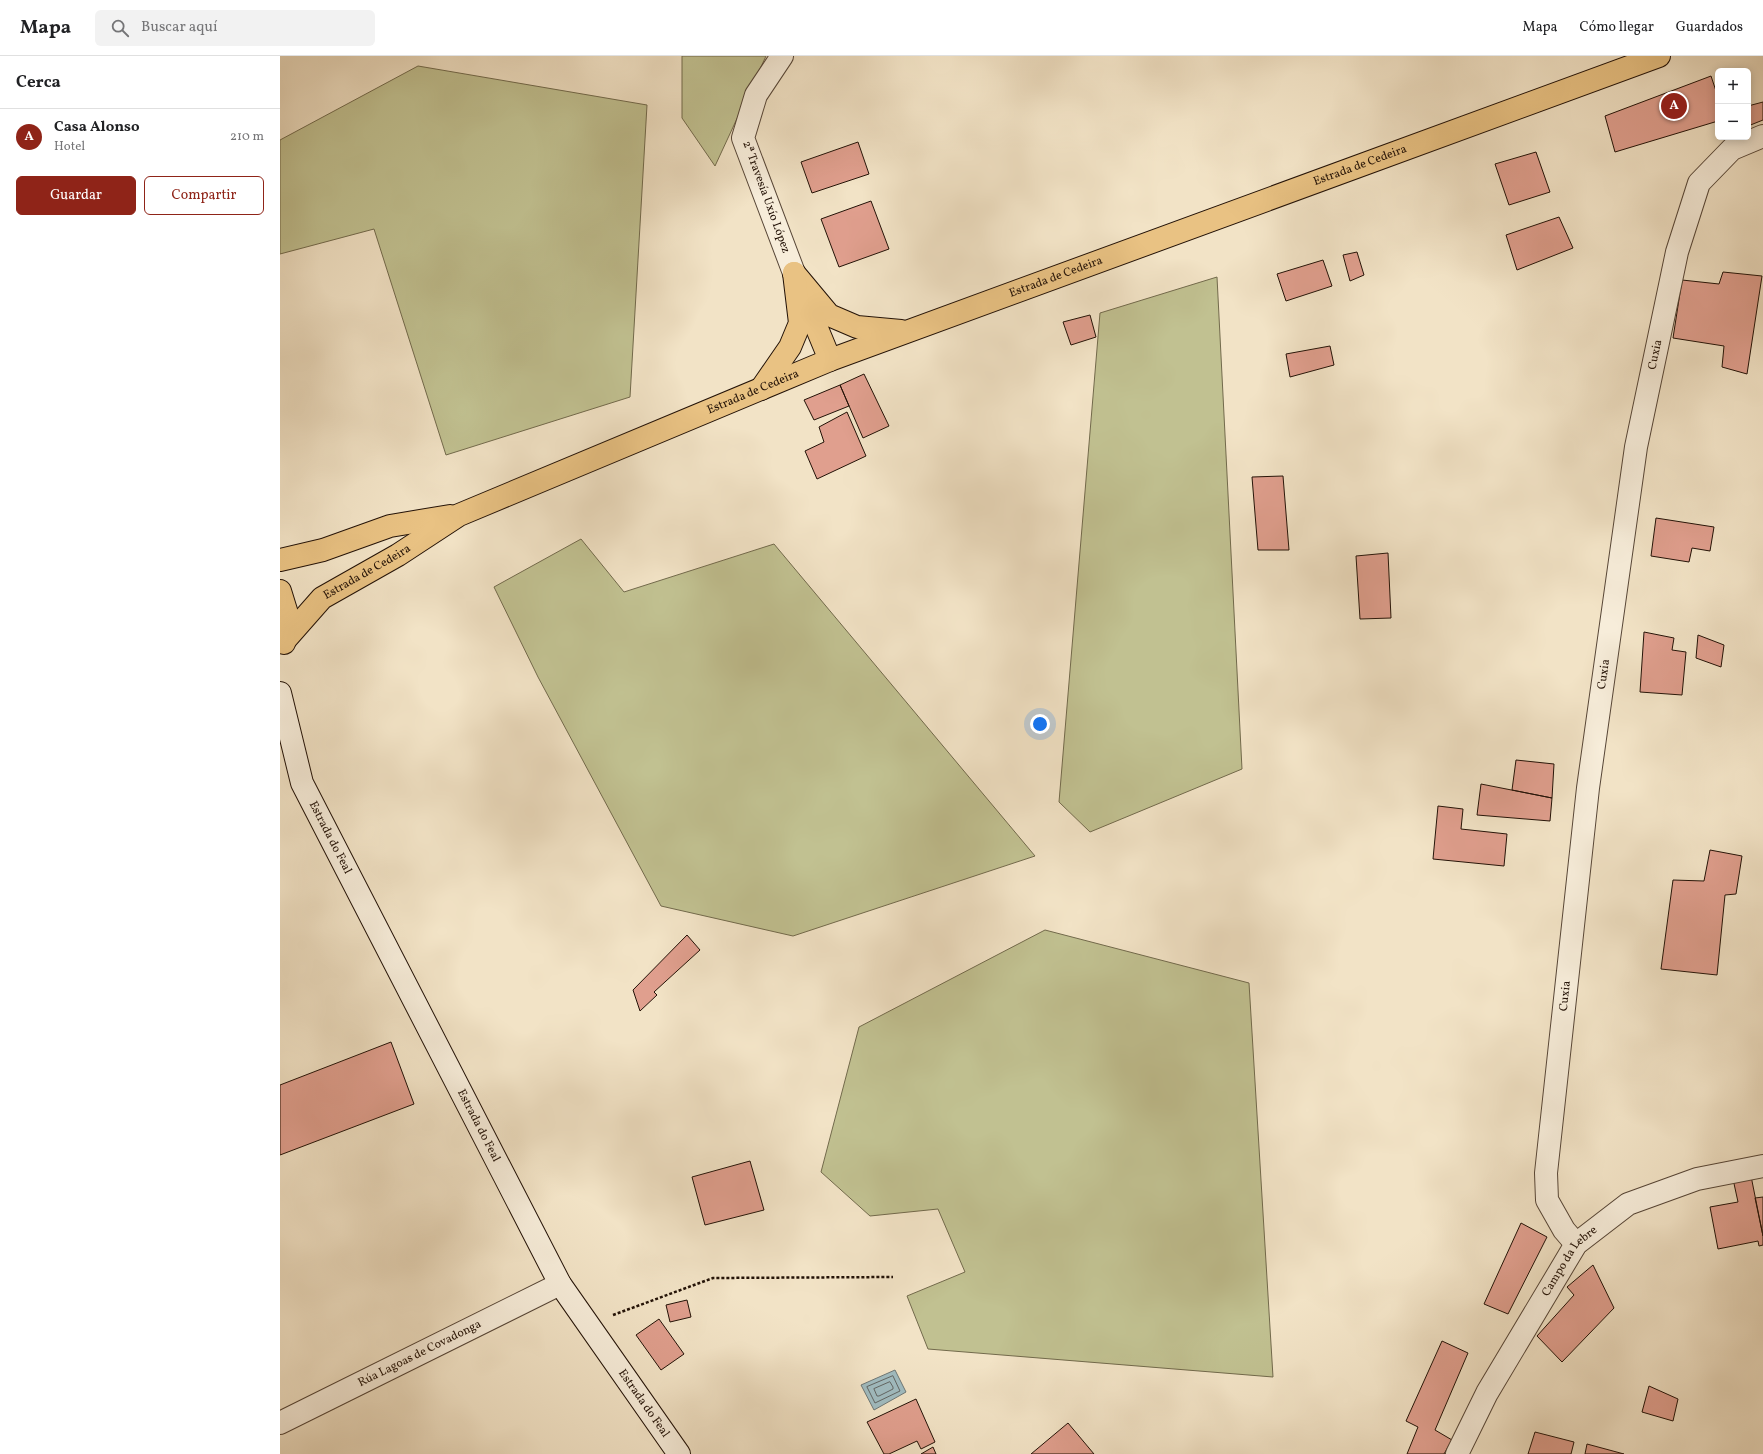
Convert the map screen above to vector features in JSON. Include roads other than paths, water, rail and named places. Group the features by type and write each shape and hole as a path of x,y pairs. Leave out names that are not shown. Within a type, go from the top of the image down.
{"main road":[{"name":"Estrada de Cedeira","path":"283,646 322,598 398,555 459,514 830,360 1659,56"},
{"path":"794,273 830,315 857,326 907,332"},
{"path":"794,273 830,360"},
{"path":"761,389 790,347 800,323 794,273"},
{"name":"Estrada de Cedeira","path":"280,560 323,550 390,526 459,514"},
{"path":"280,591 288,617 283,646"}],"street":[{"name":"2ª Travesía Uxío López","path":"782,56 756,96 743,138 794,273"},
{"name":"Cuxia","path":"1576,1244 1564,1230 1547,1200 1546,1173 1588,788 1636,447 1677,252 1699,183 1732,149 1763,136"},
{"name":"Estrada do Feal","path":"280,693 302,783 560,1284 679,1454"},
{"name":"Estrada do Feal","path":"280,760 302,783"},
{"name":"Campo da Lebre","path":"1457,1454 1487,1393 1576,1244 1628,1204 1697,1179 1763,1166"},
{"name":"Rúa Lagoas de Covadonga","path":"280,1423 560,1284"}],"water":[{"path":"895,1370 906,1392 874,1410 861,1385"}],"place":[{"name":"Casa Alonso","path":"1674,106"}]}
